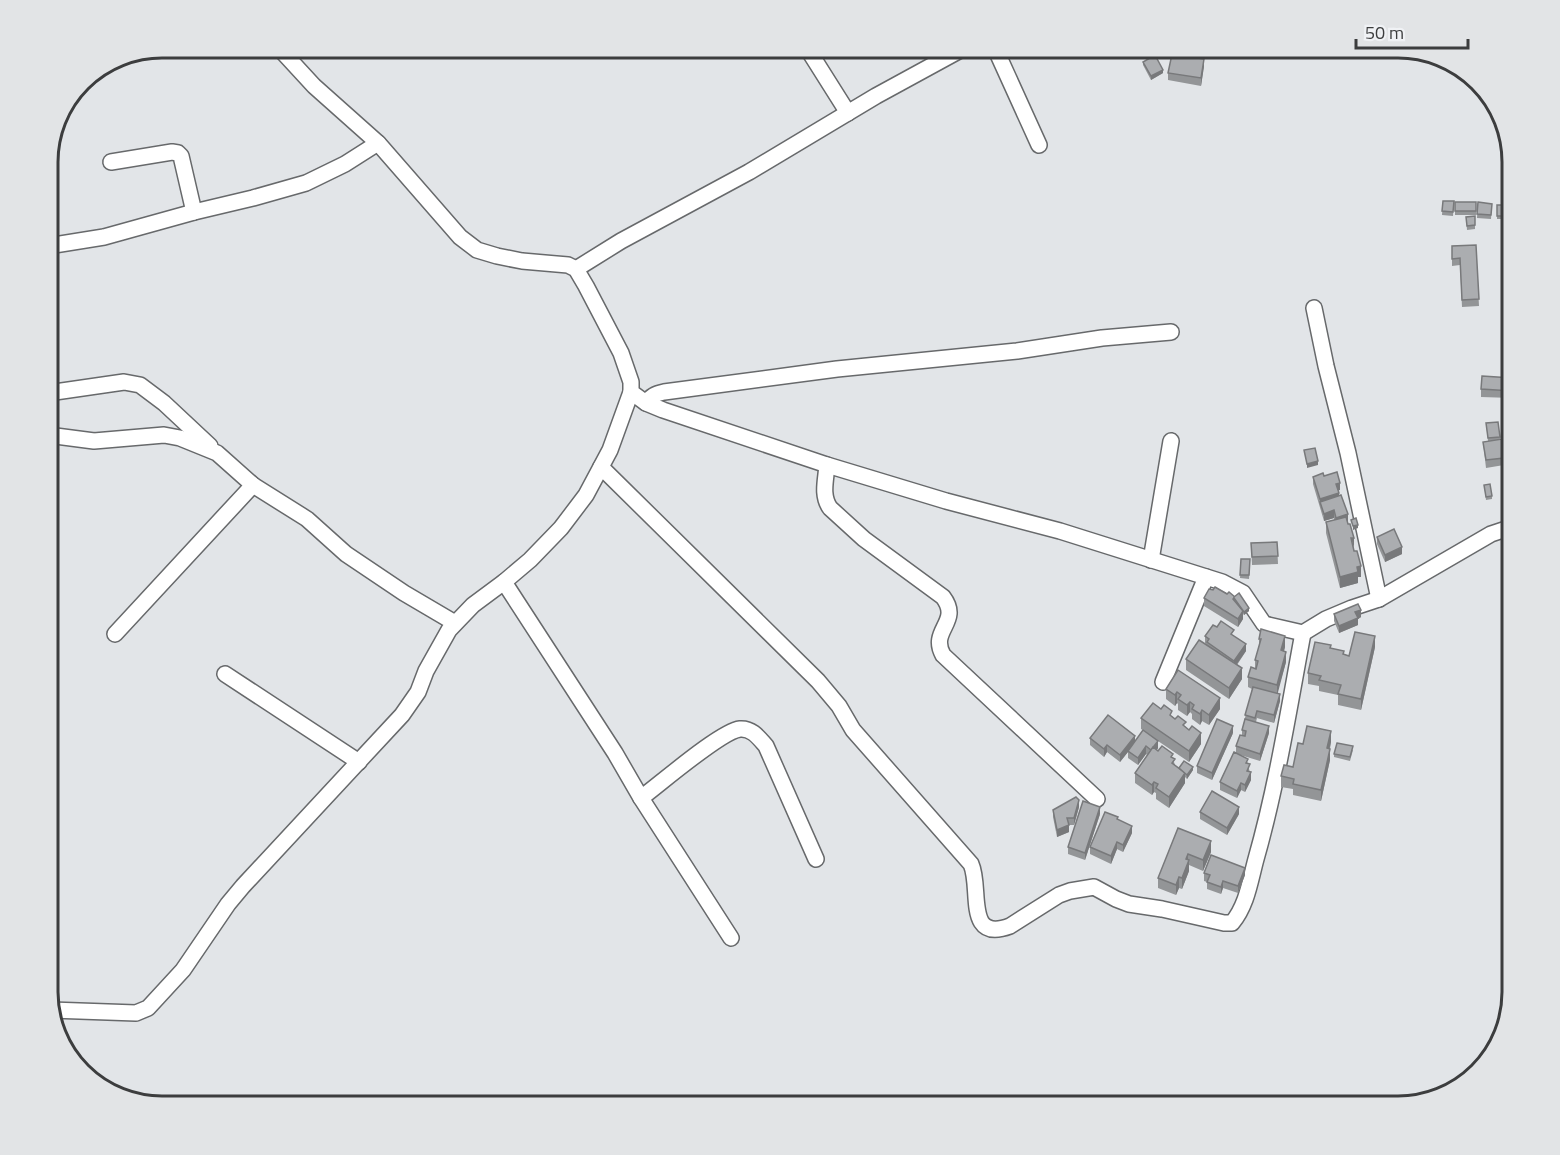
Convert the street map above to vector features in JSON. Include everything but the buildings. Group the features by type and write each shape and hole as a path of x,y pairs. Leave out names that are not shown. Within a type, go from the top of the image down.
{"street":[{"path":"61,1010 136,1013 148,1008 183,970 243,886 402,715 418,692 426,671 455,623 473,604 530,560 561,528 586,495 610,450 631,392 631,382 621,353 576,269 568,265 522,261 477,250 460,237 378,143 314,86 288,58"},
{"path":"813,58 848,113"},
{"path":"576,269 621,241 748,172 946,58"},
{"path":"1000,58 1039,145"},
{"path":"59,244 104,237 306,183 345,164 378,143"},
{"path":"111,162 171,152 178,153 181,156 194,212"},
{"path":"1314,308 1379,599"},
{"path":"646,403 656,393 837,369 1017,351 1102,338 1171,332"},
{"path":"59,391 124,382 140,385 164,403 253,485 307,519 346,554 404,593 455,623"},
{"path":"631,392 646,403 827,465 946,501 1060,531 1222,582 1243,593 1264,624 1303,633 1326,619 1379,599 1491,534 1502,530"},
{"path":"59,436 94,441 165,435 180,438 217,453"},
{"path":"1151,560 1171,441"},
{"path":"827,465 824,495 830,508 864,539 943,597 948,604 949,618 939,641 944,655 1097,799"},
{"path":"601,467 831,696 853,730 970,864 974,873 978,916 985,928 989,929 1002,929 1010,926 1059,895 1094,887 1129,904 1232,923 1244,902 1268,818 1303,633"},
{"path":"115,634 253,485"},
{"path":"1163,682 1206,577"},
{"path":"504,582 731,938"},
{"path":"225,674 359,762"},
{"path":"641,798 719,738 740,729 755,733 766,746 816,859"}]}
